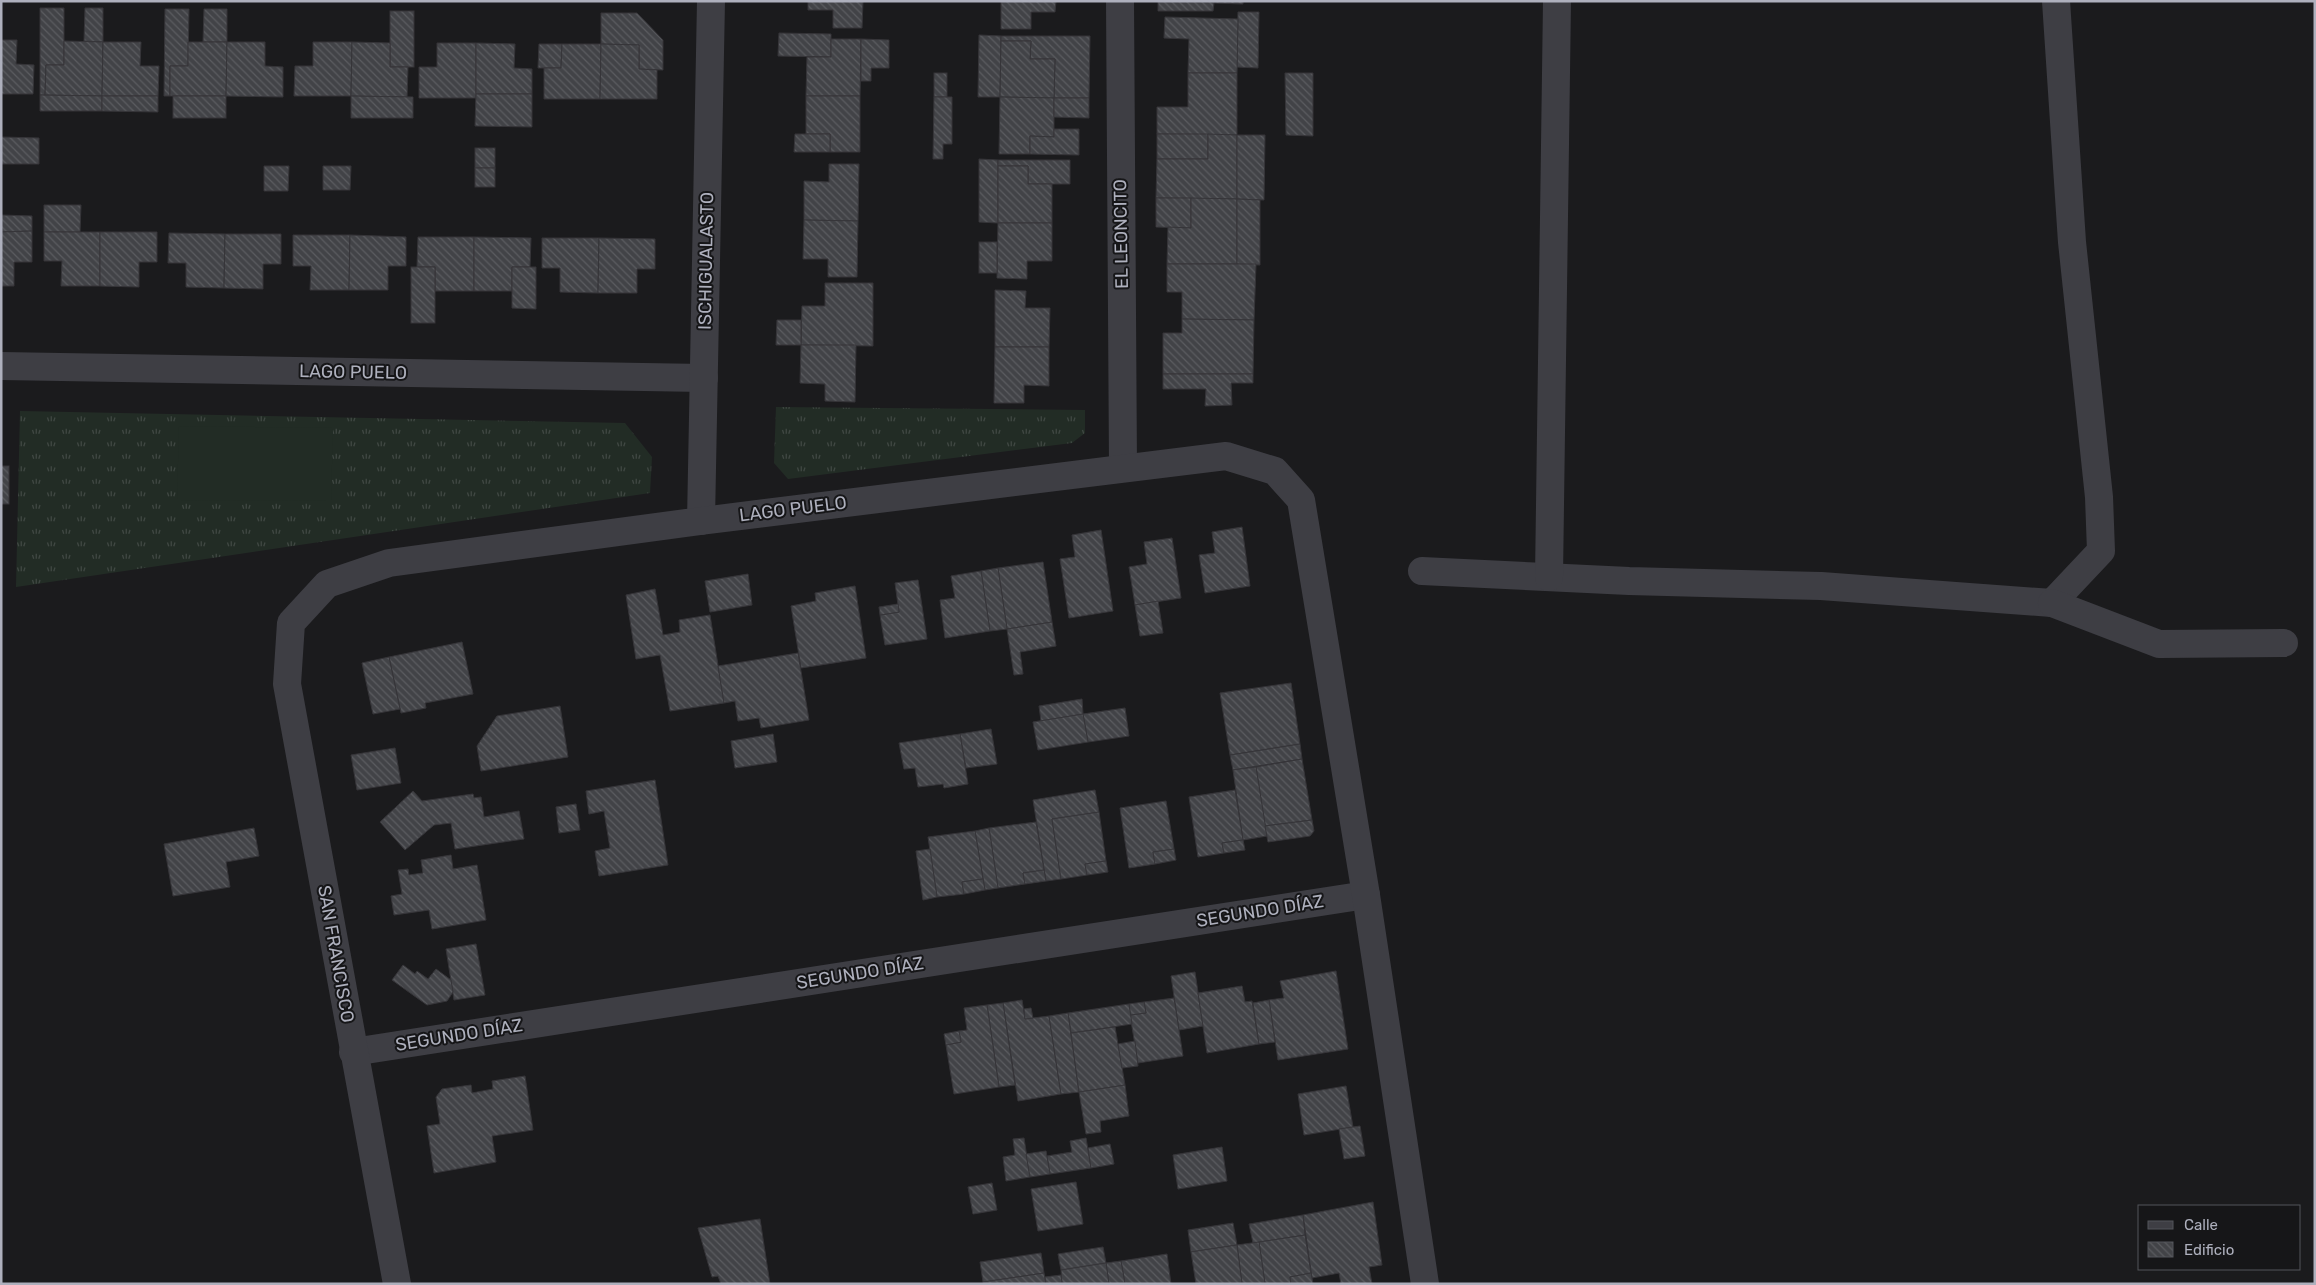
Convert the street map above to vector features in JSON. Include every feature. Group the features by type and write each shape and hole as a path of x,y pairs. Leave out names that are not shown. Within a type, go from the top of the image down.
{"street":[{"name":"ISCHIGUALASTO","path":"701,521 710,1"},
{"name":"EL LEONCITO","path":"1120,1 1123,467"},
{"path":"1549,577 1557,1"},
{"path":"2052,603 2101,551 2099,497 2072,242 2056,1"},
{"name":"LAGO PUELO","path":"1,366 704,378"},
{"name":"LAGO PUELO","path":"291,623 327,584 389,563 1123,467 1226,456 1275,471 1301,500 1366,895"},
{"path":"1422,571 1821,586 2052,603 2160,644 2284,643"},
{"name":"SAN FRANCISCO","path":"291,623 287,684 397,1284"},
{"path":"1366,895 1425,1284"},
{"name":"SEGUNDO DÍAZ","path":"353,1052 1366,895"}],"green space":[{"path":"776,407 1085,410 1085,433 1072,443 788,479 774,463"},
{"path":"20,411 625,423 652,457 650,493 16,587"},
{"path":"179,426 333,428 331,501 177,500"}],"building":[{"path":"808,1 863,1 862,28 833,28 833,10 808,10"},
{"path":"1001,1 1056,1 1055,12 1031,12 1031,29 1001,29"},
{"path":"1158,1 1243,1 1243,4 1214,3 1213,11 1158,11"},
{"path":"40,8 64,8 64,65 46,65 45,95 40,95"},
{"path":"85,8 103,8 103,42 84,41"},
{"path":"165,9 189,9 188,66 170,66 170,96 164,96"},
{"path":"204,9 227,9 227,42 203,42"},
{"path":"390,11 414,11 414,67 390,67"},
{"path":"1238,12 1259,12 1258,68 1237,67"},
{"path":"601,13 637,13 663,40 663,70 639,69 639,45 601,44"},
{"path":"1165,17 1238,19 1237,73 1188,73 1189,39 1164,38"},
{"path":"779,33 831,34 831,57 778,56"},
{"path":"979,35 1001,36 1000,97 978,97"},
{"path":"1001,36 1090,36 1089,98 1054,98 1055,59 1030,59 1031,41 1001,41"},
{"path":"831,39 861,39 860,96 806,96 807,57 831,57"},
{"path":"861,39 889,40 889,68 871,68 871,81 861,81"},
{"path":"1,40 17,40 16,64 34,65 33,94 1,94"},
{"path":"64,41 103,42 102,96 45,95 46,65 64,65"},
{"path":"1001,41 1031,41 1030,59 1055,59 1054,98 1000,97"},
{"path":"103,42 141,42 140,66 159,66 158,96 102,96"},
{"path":"188,42 227,42 226,96 170,96 170,66 188,66"},
{"path":"227,42 265,42 265,66 283,67 283,97 226,96"},
{"path":"313,42 352,42 351,96 294,96 295,66 313,66"},
{"path":"352,42 390,43 390,67 408,67 407,97 351,96"},
{"path":"437,43 476,43 476,98 419,98 419,67 437,67"},
{"path":"476,43 515,44 514,68 532,69 532,94 476,94"},
{"path":"539,44 562,44 561,68 538,68"},
{"path":"562,44 601,44 600,99 544,99 544,68 561,68"},
{"path":"601,44 639,45 639,69 657,70 657,99 600,99"},
{"path":"934,73 947,73 947,97 934,97"},
{"path":"1188,73 1237,73 1237,135 1157,134 1157,107 1188,107"},
{"path":"1285,73 1313,73 1313,136 1286,135"},
{"path":"476,94 532,94 532,127 475,126"},
{"path":"40,95 102,96 102,111 40,111"},
{"path":"102,96 158,96 158,112 102,111"},
{"path":"173,96 226,96 226,118 173,118"},
{"path":"351,96 413,97 413,118 351,118"},
{"path":"806,96 860,96 860,152 830,152 830,134 806,134"},
{"path":"934,97 952,97 952,144 943,144 943,159 933,159"},
{"path":"1000,97 1054,98 1054,137 1030,136 1030,154 999,154"},
{"path":"1054,98 1089,98 1089,118 1054,117"},
{"path":"1054,129 1079,129 1079,155 1030,154 1030,136 1054,137"},
{"path":"795,134 830,134 830,152 794,152"},
{"path":"1157,134 1208,134 1208,159 1157,159"},
{"path":"1208,134 1237,135 1237,199 1156,198 1157,159 1208,159"},
{"path":"1237,135 1265,135 1264,200 1237,199"},
{"path":"1,137 39,138 39,164 1,164"},
{"path":"475,148 495,148 495,168 475,168"},
{"path":"979,159 998,160 998,223 979,222"},
{"path":"998,160 1070,160 1070,184 1028,184 1028,166 998,166"},
{"path":"829,164 859,164 858,221 804,220 804,181 829,182"},
{"path":"264,166 289,166 288,191 264,191"},
{"path":"323,166 351,166 350,190 323,190"},
{"path":"998,166 1028,166 1028,184 1052,184 1052,223 998,223"},
{"path":"475,168 495,168 495,187 475,187"},
{"path":"1156,198 1191,198 1191,228 1156,227"},
{"path":"1191,198 1237,199 1237,264 1167,264 1168,227 1191,228"},
{"path":"1237,199 1260,200 1260,265 1237,264"},
{"path":"44,205 81,205 80,232 44,232"},
{"path":"1,215 32,216 32,231 1,232"},
{"path":"804,220 858,221 857,277 828,277 828,259 803,259"},
{"path":"998,223 1052,223 1052,261 1027,261 1027,279 997,278"},
{"path":"32,231 32,262 14,262 14,286 1,286 1,232"},
{"path":"44,232 100,232 100,286 61,286 62,261 44,261"},
{"path":"100,232 157,232 157,262 139,262 139,287 100,286"},
{"path":"169,233 225,234 224,288 186,287 186,263 168,263"},
{"path":"225,234 281,234 281,264 263,264 263,289 224,288"},
{"path":"293,235 350,235 349,290 310,290 311,266 293,266"},
{"path":"350,235 406,237 406,266 388,266 388,290 349,290"},
{"path":"418,237 474,237 474,291 435,291 435,267 417,267"},
{"path":"474,237 531,238 530,267 512,267 512,291 474,291"},
{"path":"542,238 599,238 598,293 560,292 560,268 542,268"},
{"path":"599,238 655,239 655,269 637,269 637,293 598,293"},
{"path":"979,242 997,242 997,273 979,273"},
{"path":"1167,264 1256,264 1254,320 1182,319 1182,292 1167,292"},
{"path":"411,267 435,267 435,323 411,323"},
{"path":"512,267 536,267 536,309 512,308"},
{"path":"825,283 873,283 873,346 801,345 802,306 825,306"},
{"path":"995,290 1026,291 1025,308 1050,308 1049,347 995,347"},
{"path":"1182,319 1254,320 1253,374 1163,374 1163,333 1182,333"},
{"path":"777,320 801,320 801,345 776,345"},
{"path":"801,345 856,345 855,402 825,401 825,384 800,383"},
{"path":"995,347 1049,347 1049,386 1024,385 1024,403 994,403"},
{"path":"1163,374 1253,374 1253,383 1231,383 1232,405 1205,406 1206,389 1163,389"},
{"path":"1,466 9,466 9,504 1,504"},
{"path":"1242,527 1250,586 1205,593 1199,555 1215,553 1212,532"},
{"path":"1101,530 1113,611 1069,618 1060,559 1075,557 1072,535"},
{"path":"1172,538 1181,598 1135,605 1129,567 1147,564 1144,542"},
{"path":"1043,562 1052,622 1007,629 998,568"},
{"path":"998,568 1007,629 990,631 981,571"},
{"path":"981,571 990,631 945,638 940,600 955,598 951,576"},
{"path":"748,574 752,605 710,612 705,581"},
{"path":"918,580 927,639 885,645 880,615 899,612 895,583"},
{"path":"855,586 866,658 801,668 791,606 816,601 815,593"},
{"path":"655,589 663,635 680,632 679,620 710,615 724,703 670,711 660,655 636,659 626,595"},
{"path":"1158,601 1163,633 1140,636 1135,605"},
{"path":"898,604 899,612 880,615 879,607"},
{"path":"1052,622 1056,646 1020,652 1023,674 1014,675 1007,629"},
{"path":"462,642 473,694 425,703 426,708 401,713 389,657"},
{"path":"798,653 809,720 761,728 759,718 738,721 735,701 724,703 718,666"},
{"path":"389,657 400,709 373,714 362,663"},
{"path":"1291,683 1300,744 1230,755 1220,693"},
{"path":"1082,699 1083,714 1041,721 1039,706"},
{"path":"560,706 568,757 481,771 477,746 497,716"},
{"path":"1125,708 1129,736 1088,742 1083,714"},
{"path":"1083,714 1088,742 1038,750 1033,722"},
{"path":"991,729 997,764 966,768 960,734"},
{"path":"773,734 777,762 735,768 731,741"},
{"path":"960,734 968,784 944,788 943,784 918,787 915,768 904,769 899,743"},
{"path":"1300,744 1302,759 1233,770 1230,755"},
{"path":"395,748 401,783 357,790 351,755"},
{"path":"1302,759 1312,820 1265,826 1256,767"},
{"path":"1256,767 1267,836 1243,840 1233,770"},
{"path":"655,780 668,865 599,876 595,851 610,848 604,811 589,814 586,791"},
{"path":"1095,790 1099,812 1052,819 1061,879 1046,881 1033,800"},
{"path":"1235,790 1243,840 1222,843 1224,853 1198,857 1189,797"},
{"path":"413,791 422,801 473,794 474,798 481,797 484,817 519,811 524,839 455,849 451,823 434,825 405,850 380,822"},
{"path":"1166,801 1174,849 1153,852 1155,864 1129,868 1120,808"},
{"path":"576,804 580,830 559,833 556,807"},
{"path":"1099,812 1106,861 1085,864 1087,875 1061,879 1052,819"},
{"path":"1312,820 1314,831 1310,836 1268,842 1265,826"},
{"path":"1036,822 1044,870 1023,873 1025,884 998,888 989,828"},
{"path":"254,828 259,856 226,862 230,887 173,896 164,844"},
{"path":"989,828 998,888 985,890 975,831"},
{"path":"975,831 983,879 962,882 964,894 937,897 928,837"},
{"path":"1243,840 1245,850 1224,853 1222,843"},
{"path":"930,849 937,897 923,900 916,851"},
{"path":"1174,849 1176,860 1155,864 1153,852"},
{"path":"451,855 453,869 477,865 486,920 432,929 429,910 394,915 391,896 402,894 398,870 408,869 409,875 423,873 421,860"},
{"path":"1106,861 1108,872 1087,875 1085,864"},
{"path":"1044,870 1046,881 1025,884 1023,873"},
{"path":"983,879 985,890 964,894 962,882"},
{"path":"476,944 485,995 454,1000 446,949"},
{"path":"403,965 415,974 417,971 428,979 436,969 451,980 453,992 447,1001 427,1005 392,980"},
{"path":"1336,971 1348,1049 1278,1060 1269,1000 1284,998 1280,981"},
{"path":"1195,972 1203,1026 1179,1030 1171,976"},
{"path":"1242,986 1245,1002 1252,1001 1259,1044 1207,1053 1198,993"},
{"path":"1174,998 1183,1056 1138,1063 1130,1015 1146,1013 1144,1002"},
{"path":"1022,1000 1025,1019 1049,1016 1061,1094 1018,1101 1003,1003"},
{"path":"1269,1000 1275,1042 1259,1044 1253,1003"},
{"path":"1144,1002 1146,1013 1130,1015 1129,1004"},
{"path":"1003,1003 1015,1085 999,1087 987,1005"},
{"path":"1129,1004 1132,1024 1071,1033 1068,1013"},
{"path":"987,1005 999,1087 954,1094 946,1045 961,1042 959,1031 967,1030 964,1008"},
{"path":"1031,1008 1033,1018 1025,1019 1024,1009"},
{"path":"1068,1013 1079,1092 1061,1094 1049,1016"},
{"path":"1115,1027 1125,1085 1079,1092 1071,1033"},
{"path":"959,1031 961,1042 946,1045 944,1034"},
{"path":"1135,1041 1138,1066 1122,1068 1118,1044"},
{"path":"525,1076 533,1130 492,1136 496,1162 434,1173 427,1126 440,1124 436,1097 442,1089 471,1085 472,1093 493,1089 492,1081"},
{"path":"1125,1085 1129,1116 1100,1121 1101,1132 1086,1134 1079,1092"},
{"path":"1346,1086 1353,1127 1304,1135 1298,1094"},
{"path":"1360,1126 1365,1156 1344,1159 1339,1129"},
{"path":"1024,1138 1030,1177 1006,1181 1003,1157 1015,1155 1013,1139"},
{"path":"1086,1138 1091,1168 1050,1174 1047,1156 1072,1152 1070,1141"},
{"path":"1110,1144 1114,1164 1091,1168 1088,1148"},
{"path":"1222,1147 1227,1181 1178,1189 1173,1155"},
{"path":"1046,1151 1050,1174 1030,1177 1026,1154"},
{"path":"1076,1182 1083,1224 1038,1231 1031,1189"},
{"path":"992,1183 997,1210 973,1214 968,1187"},
{"path":"1373,1202 1382,1265 1369,1267 1372,1284 1341,1284 1339,1273 1312,1278 1303,1215"},
{"path":"1303,1215 1305,1235 1253,1243 1249,1224"},
{"path":"760,1219 770,1284 721,1284 718,1276 712,1277 698,1228"},
{"path":"1233,1223 1237,1245 1191,1252 1188,1230"},
{"path":"1305,1235 1311,1273 1290,1277 1291,1284 1265,1284 1259,1242"},
{"path":"1259,1242 1265,1284 1242,1284 1237,1245"},
{"path":"1237,1245 1242,1284 1196,1284 1191,1252"},
{"path":"1103,1247 1106,1263 1061,1270 1058,1254"},
{"path":"1041,1253 1044,1273 983,1282 980,1262"},
{"path":"1167,1254 1171,1284 1125,1284 1121,1261"},
{"path":"1121,1261 1125,1284 1109,1284 1106,1263"},
{"path":"1106,1263 1109,1284 1062,1284 1061,1270"},
{"path":"1044,1273 1046,1284 983,1284 983,1282"},
{"path":"1311,1273 1313,1284 1291,1284 1290,1277"},
{"path":"1061,1275 1062,1284 1046,1284 1045,1277"}]}
